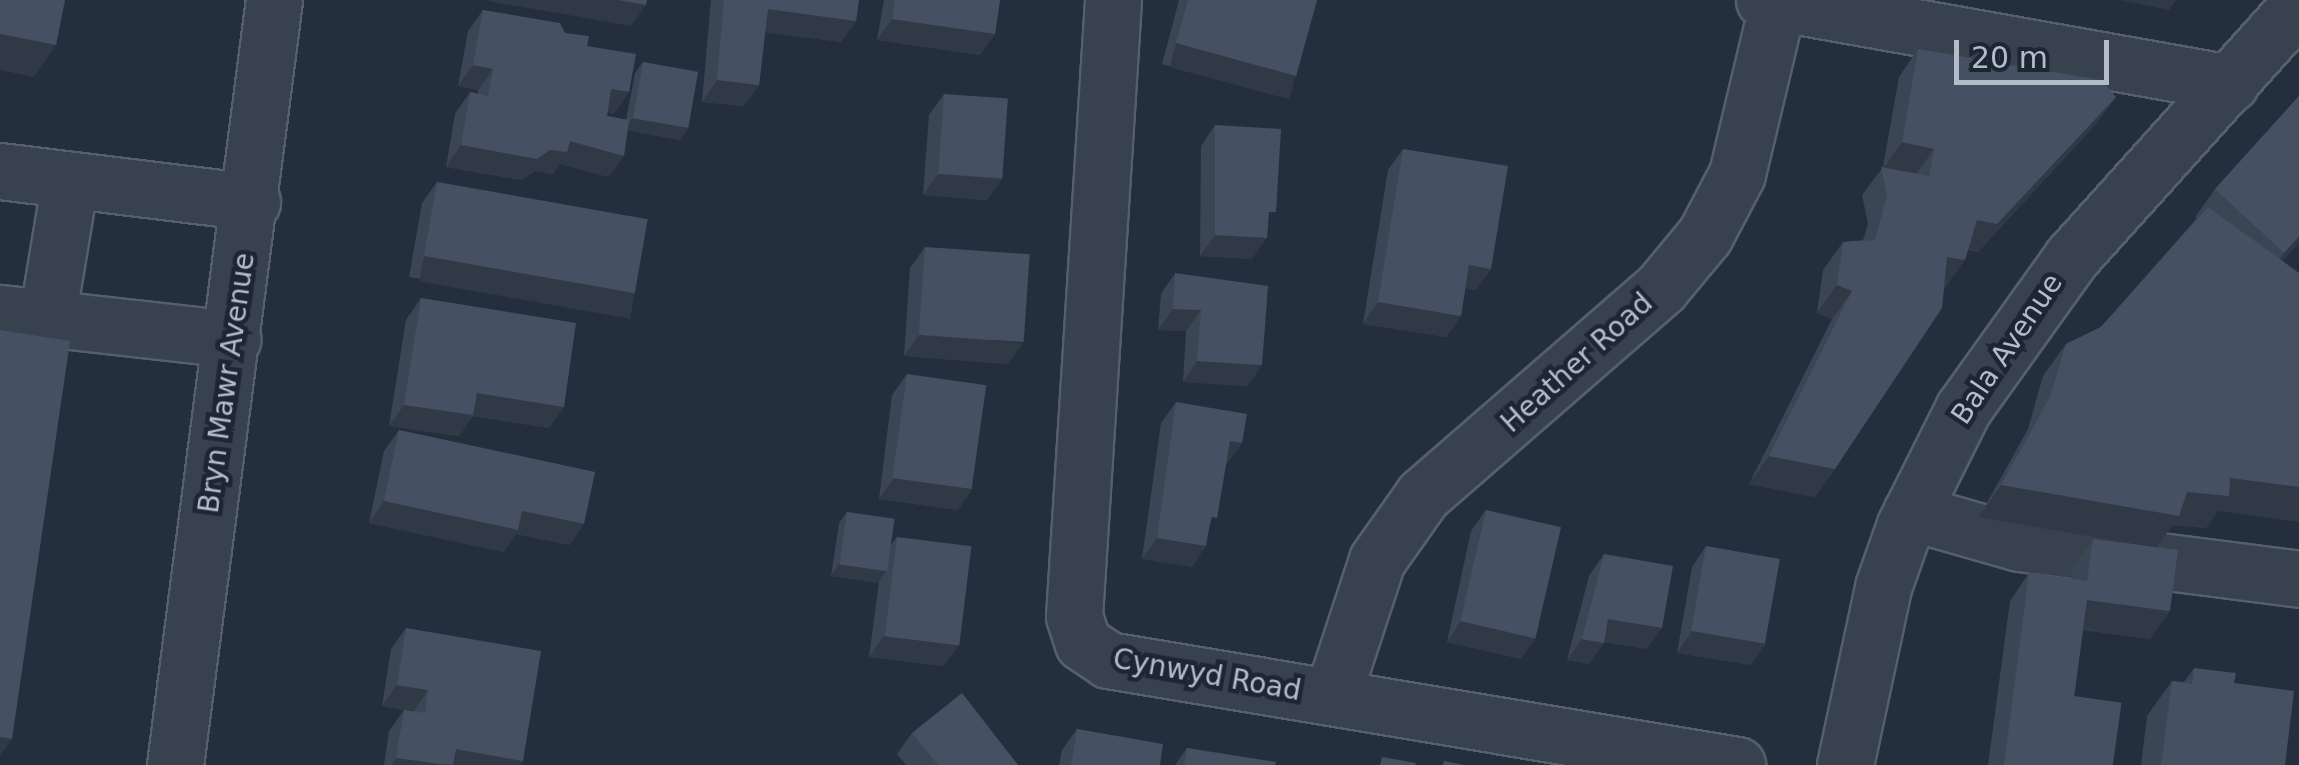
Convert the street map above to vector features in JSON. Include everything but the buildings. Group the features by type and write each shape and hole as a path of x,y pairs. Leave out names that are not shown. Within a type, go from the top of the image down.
{"street":[{"name":"Bryn Mawr Avenue","path":"176,765 252,202 274,0"},
{"name":"Cynwyd Road","path":"1112,0 1076,630 1083,643 1108,660 1736,765"},
{"path":"1771,1 2231,82"},
{"name":"Heather Road","path":"1332,697 1376,560 1423,495 1661,288 1705,235 1737,174 1771,1"},
{"name":"Bala Avenue","path":"1845,765 1865,654 1911,512 1964,409 2034,303 2299,5"},
{"path":"0,171 252,202"},
{"path":"70,180 23,316 233,339"},
{"path":"1911,512 2019,543 2299,578"}]}
